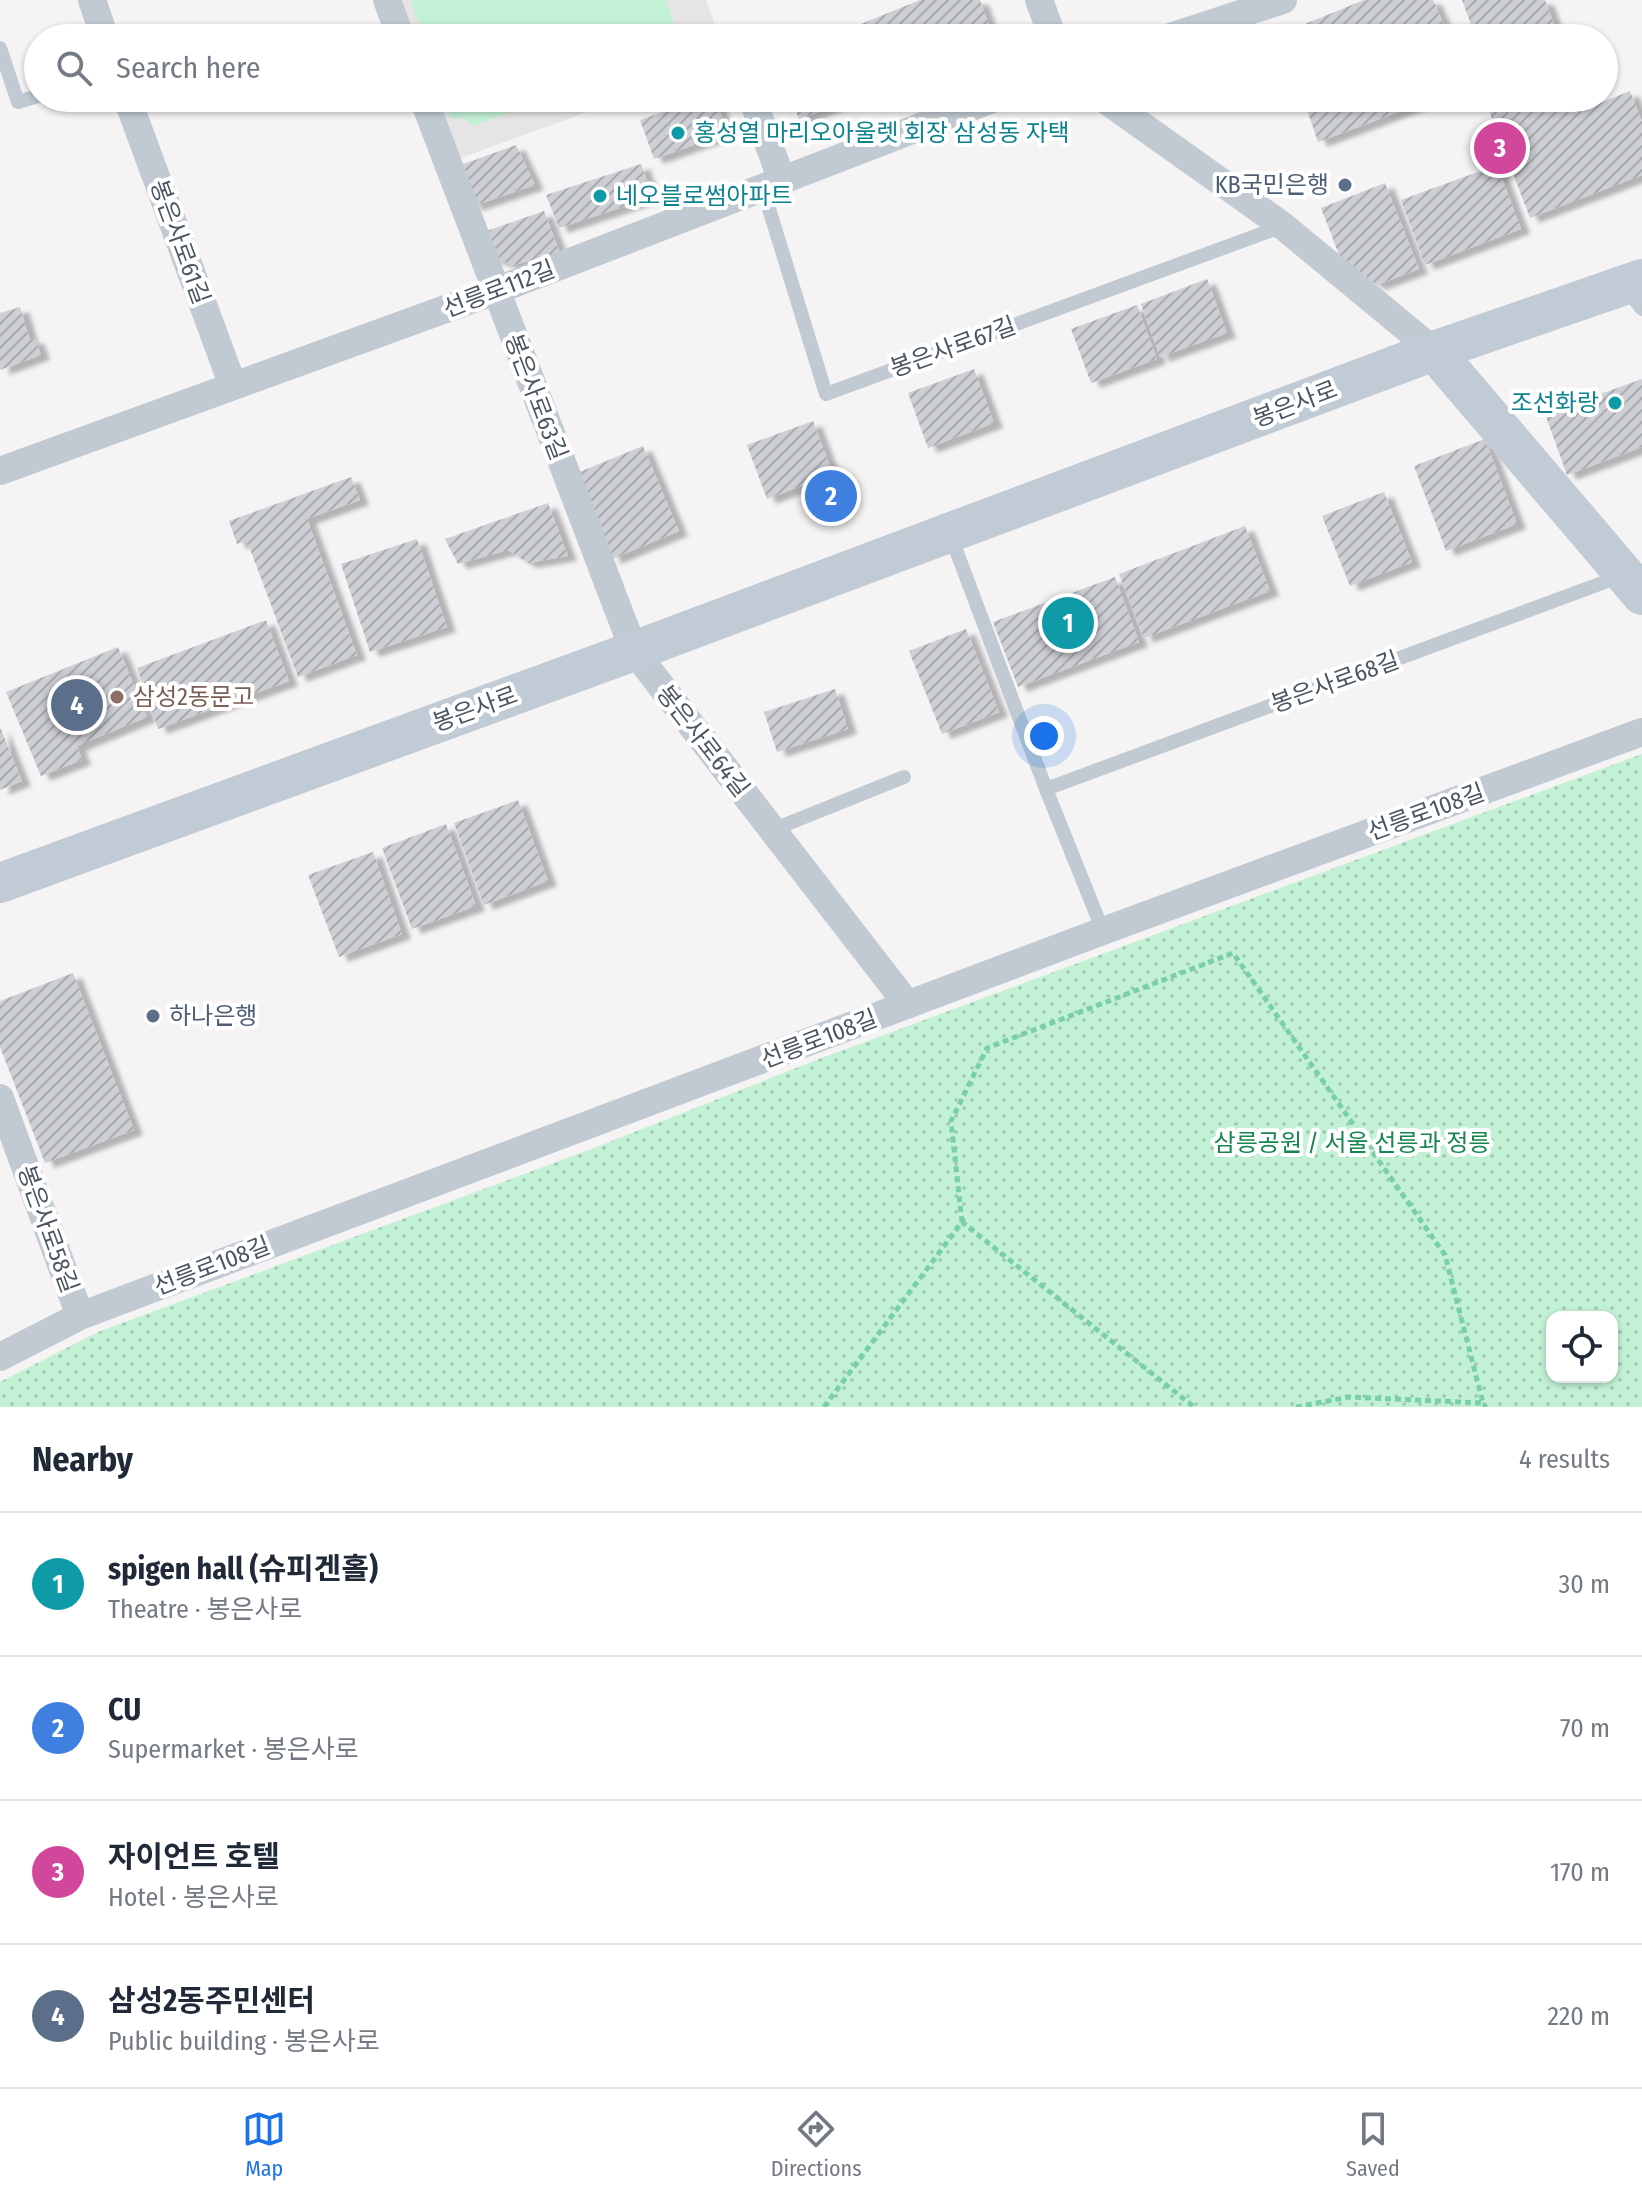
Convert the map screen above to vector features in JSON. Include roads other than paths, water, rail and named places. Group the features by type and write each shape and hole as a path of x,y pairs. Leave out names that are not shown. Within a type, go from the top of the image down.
{"main road":[{"name":"봉은사로","path":"0,883 950,534 1434,351 1636,291"},
{"name":"봉은사로68길","path":"1434,351 1633,585"}],"street":[{"path":"92,0 100,24"},
{"path":"387,0 396,24"},
{"path":"1039,0 1048,24"},
{"path":"1210,24 1283,0"},
{"name":"봉은사로61길","path":"132,112 233,386"},
{"name":"봉은사로63길","path":"428,112 634,651"},
{"path":"755,112 772,182"},
{"name":"선릉로112길","path":"0,471 495,291 958,112"},
{"path":"1123,112 1283,226 1434,351"},
{"name":"봉은사로64길","path":"634,651 908,1005"},
{"name":"선릉로108길","path":"0,1357 80,1316 1642,732"},
{"name":"봉은사로58길","path":"0,1098 80,1316"}],"lane":[{"path":"0,48 18,102 24,100"},
{"name":"봉은사로67길","path":"772,182 826,394 1283,226"},
{"path":"950,534 1103,931"},
{"name":"봉은사로68길","path":"1046,789 1633,585"},
{"path":"772,830 904,777"}],"place":[{"name":"홍성열 마리오아울렛 회장 삼성동 자택","path":"678,133"},
{"name":"자이언트 호텔","path":"1500,148"},
{"name":"KB국민은행","path":"1345,185"},
{"name":"네오블로썸아파트","path":"600,196"},
{"name":"조선화랑","path":"1615,403"},
{"name":"CU","path":"831,496"},
{"name":"spigen hall (슈피겐홀)","path":"1068,623"},
{"name":"삼성2동문고","path":"117,697"},
{"name":"삼성2동주민센터","path":"77,705"},
{"name":"하나은행","path":"153,1016"}],"park label":[{"name":"삼릉공원 / 서울 선릉과 정릉","path":"1352,1143"}]}
